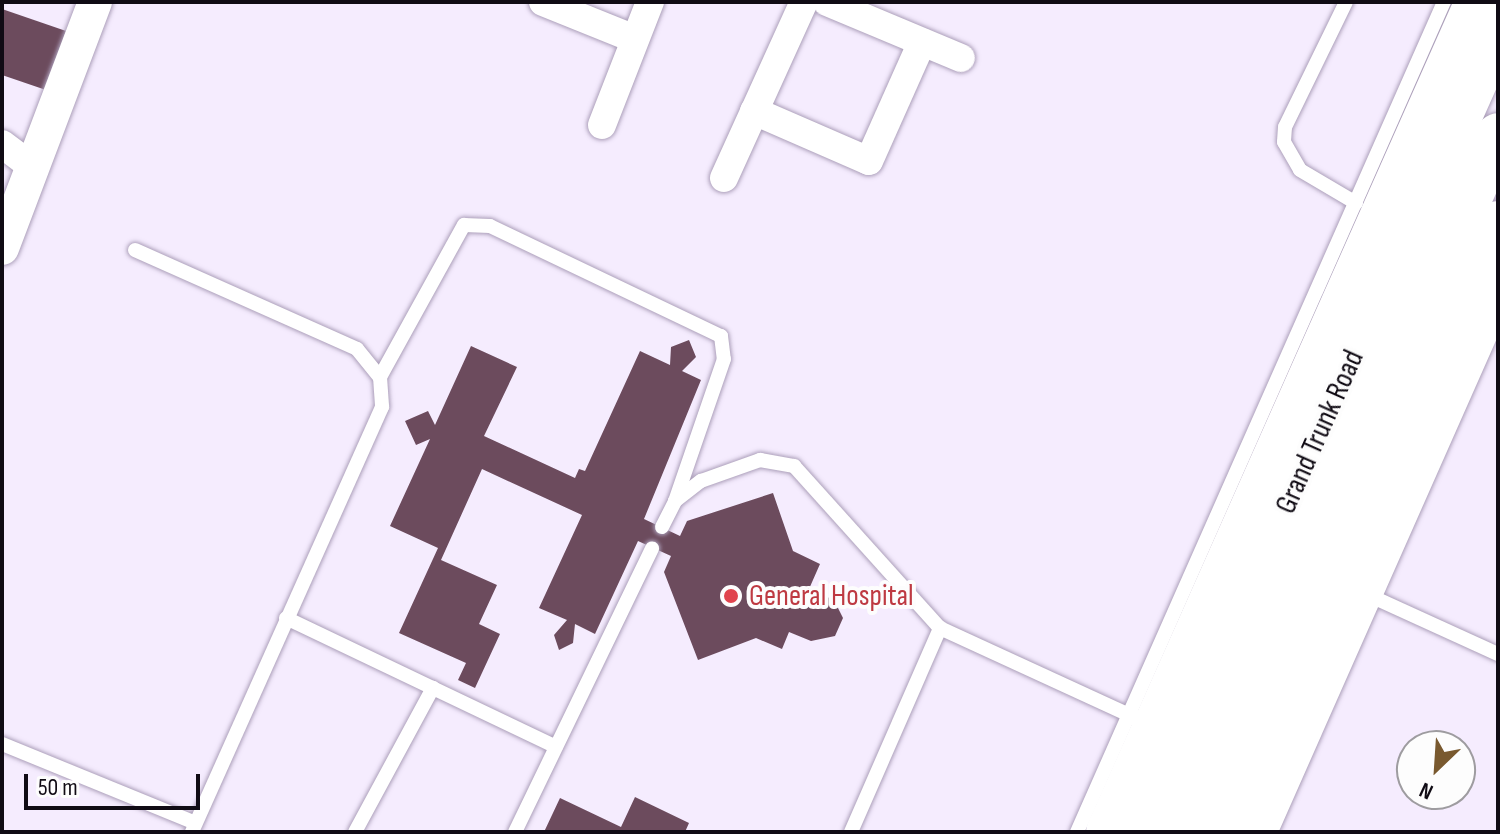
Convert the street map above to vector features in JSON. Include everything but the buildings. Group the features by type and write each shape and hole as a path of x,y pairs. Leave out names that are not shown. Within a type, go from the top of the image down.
{"highway":[{"path":"1108,832 1142,721 1477,2"},
{"name":"Grand Trunk Road","path":"1141,832 1498,31"},
{"name":"Grand Trunk Road","path":"1187,832 1498,135"},
{"path":"1231,832 1351,588 1498,223"}],"street":[{"path":"2,248 95,2"},
{"path":"543,2 635,39"},
{"path":"602,125 650,2"},
{"path":"724,178 804,2"},
{"path":"827,2 961,58"},
{"path":"754,111 869,161 922,42"},
{"path":"2,144 33,167"},
{"path":"1260,832 1351,588 1498,294"}],"lane":[{"path":"1346,2 1285,127 1284,142 1300,170 1356,203"},
{"path":"1077,832 1142,721 1356,203 1444,2"},
{"path":"2,744 192,827 382,407 380,377 464,225 490,226 721,336 724,359 675,501 662,527"},
{"path":"135,250 357,349 380,377"},
{"path":"675,501 701,481 760,460 794,466 940,628 1142,721"},
{"path":"515,832 652,548"},
{"path":"1351,588 1498,654"},
{"path":"286,618 556,747"},
{"path":"851,832 940,628"},
{"path":"355,832 433,688"}],"place":[{"name":"General Hospital","path":"731,596"}]}
